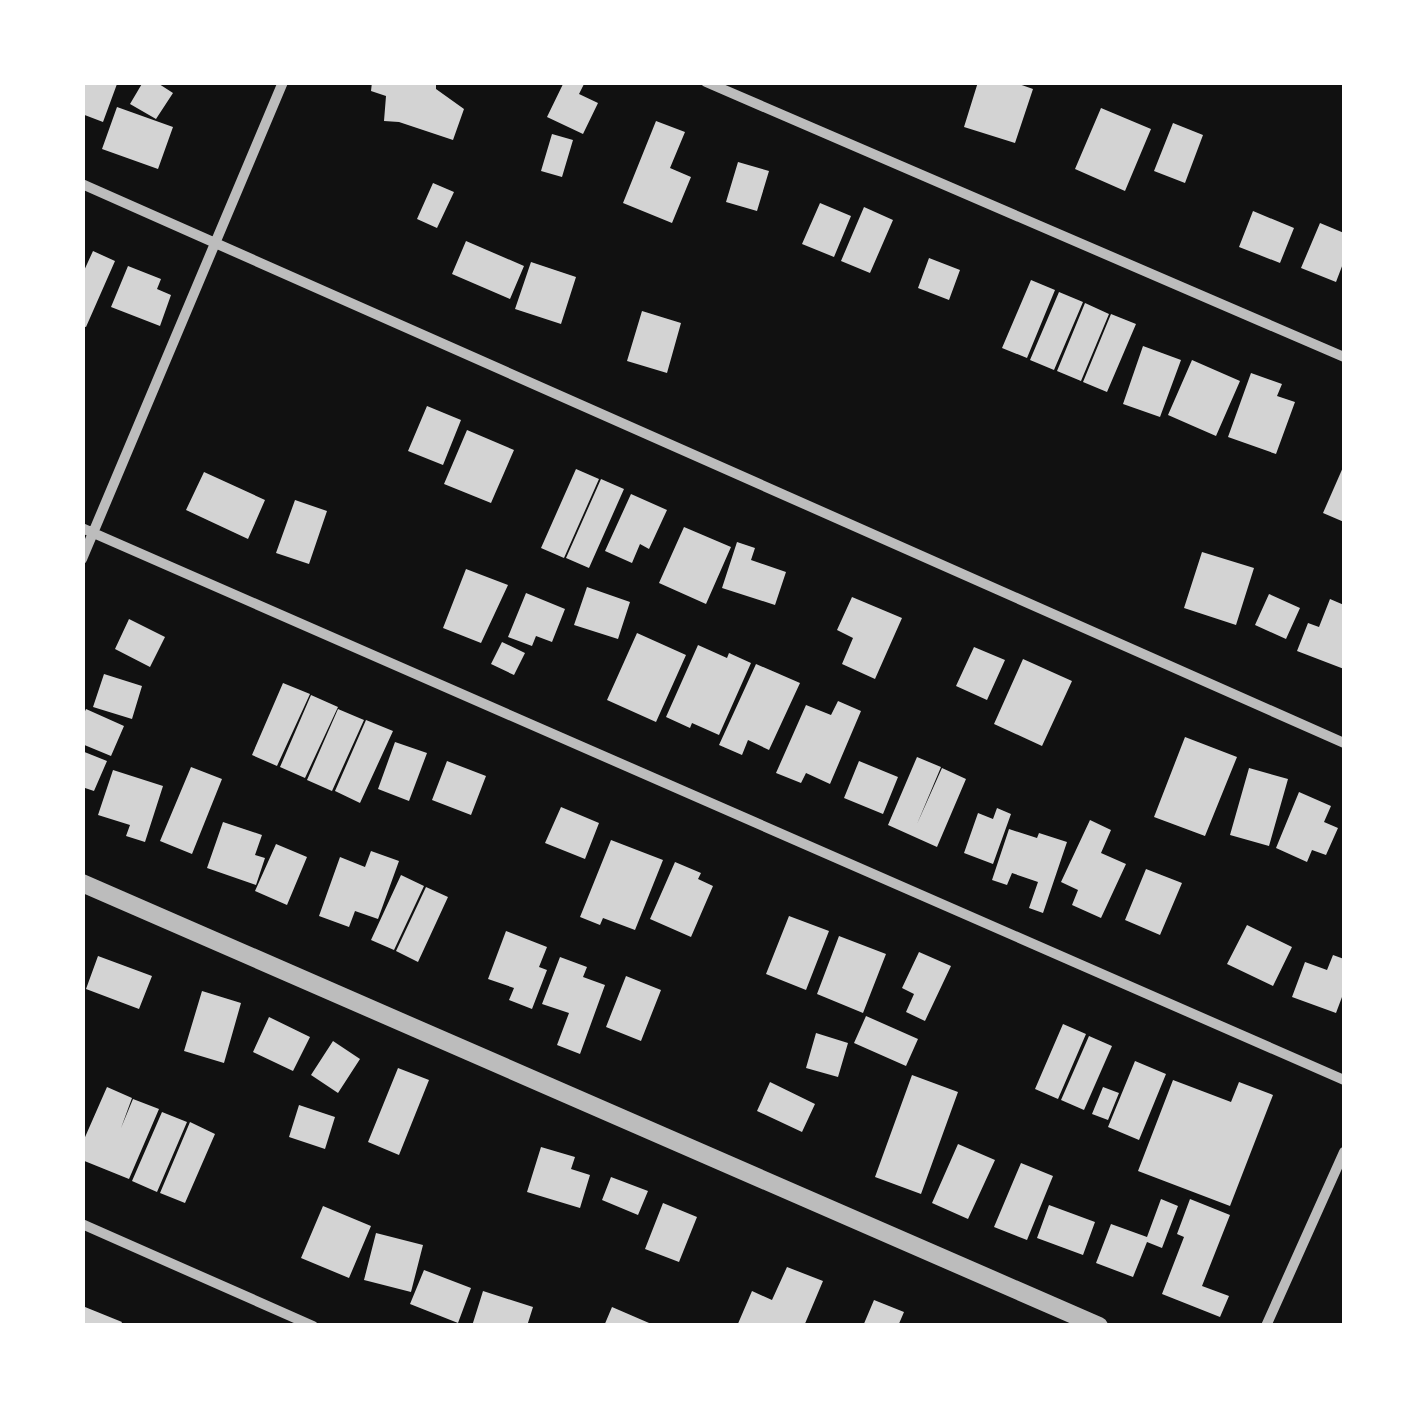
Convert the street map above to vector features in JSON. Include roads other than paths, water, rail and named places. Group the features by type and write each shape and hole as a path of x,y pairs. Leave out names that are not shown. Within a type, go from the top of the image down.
{"street":[{"path":"82,559 88,530 283,82"},
{"path":"706,82 1344,357"},
{"path":"82,184 1344,743"},
{"path":"88,530 1344,1080"},
{"path":"82,883 1099,1326"},
{"path":"1266,1326 1344,1152"},
{"path":"82,1224 313,1326"}]}
